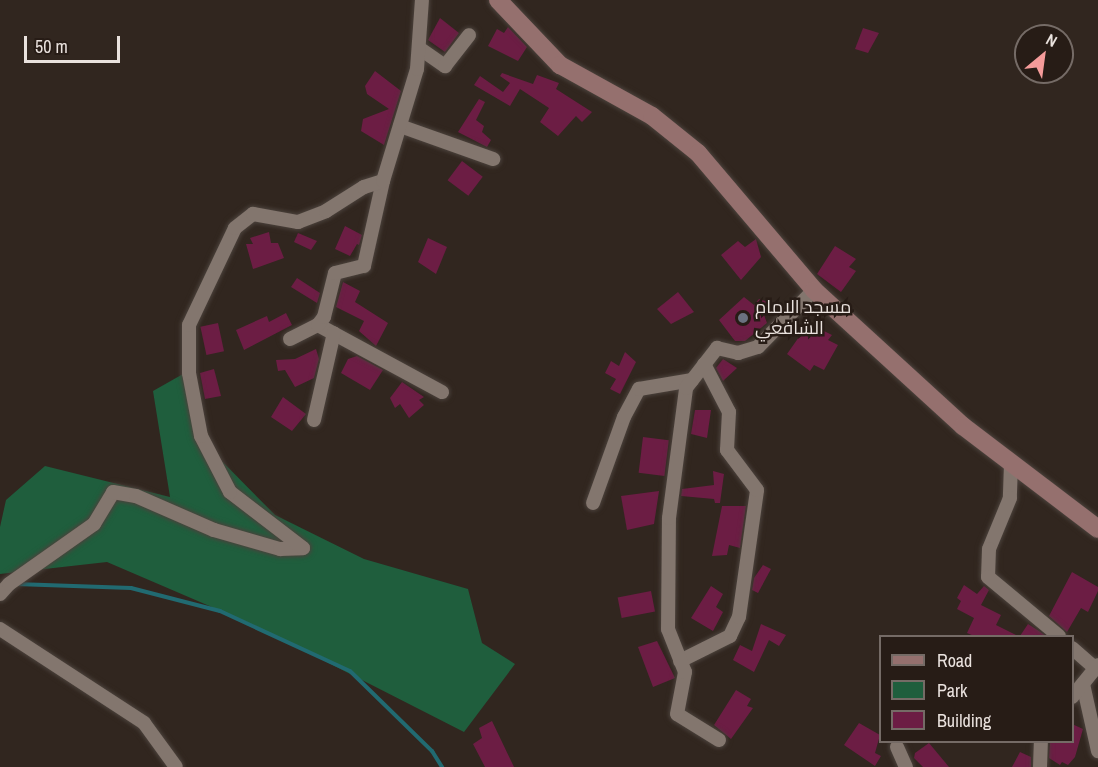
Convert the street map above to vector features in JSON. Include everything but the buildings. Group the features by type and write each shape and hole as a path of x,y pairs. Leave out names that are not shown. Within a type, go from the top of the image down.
{"street":[{"path":"290,339 318,325 335,273 364,266 384,181 417,69 422,0"},
{"path":"498,0 560,65 652,116 698,153 814,290 963,426 1098,529"},
{"path":"419,48 445,66 469,35"},
{"path":"400,126 494,159"},
{"path":"0,594 9,584 94,524 113,492 136,496 214,530 280,549 303,548 230,492 201,436 189,373 189,325 235,228 253,214 298,222 326,211 364,187 384,181"},
{"path":"719,740 677,714 685,672 668,629 669,519 686,388 717,348 738,353 758,347 814,290"},
{"path":"318,325 442,392"},
{"path":"314,420 334,333"},
{"path":"680,661 730,636 739,617 757,490 727,450 729,412 704,364"},
{"path":"592,503 624,417 639,389 692,380"},
{"path":"1011,464 1010,498 989,549 988,577 1058,635"},
{"path":"0,629 144,723 176,767"},
{"path":"1074,649 1097,666 1074,694"},
{"path":"1083,684 1098,751"},
{"path":"1040,767 1041,743"},
{"path":"897,747 906,767"}],"green space":[{"path":"183,374 212,451 275,515 364,559 468,589 482,643 515,664 464,732 256,626 107,562 0,574 0,527 6,500 45,466 170,497 153,391"}],"waterway":[{"path":"16,584 131,588 220,611 350,671 432,751 442,767"}],"place":[{"name":"مسجد الامام الشافعي","path":"743,318"}]}
